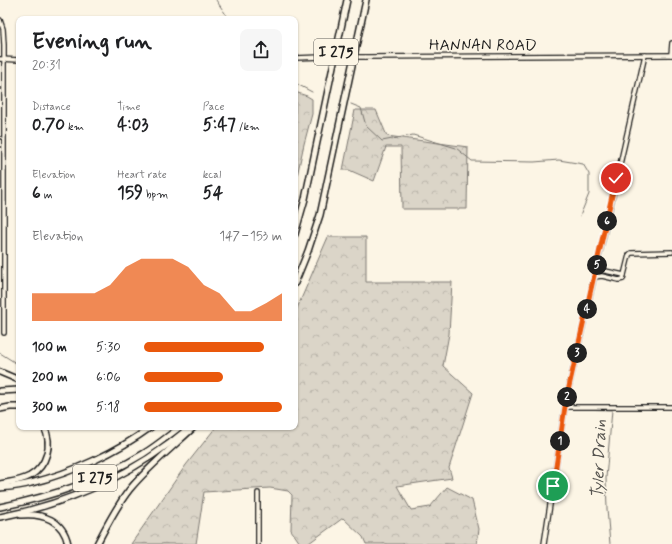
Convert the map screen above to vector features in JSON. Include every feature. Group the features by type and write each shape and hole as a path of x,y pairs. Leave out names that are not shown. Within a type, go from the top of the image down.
{"highway":[{"name":"I 275","path":"298,224 347,0"},
{"name":"I 275","path":"298,276 320,215 366,0"},
{"path":"0,372 16,379"},
{"path":"0,391 16,390"},
{"path":"0,409 16,407"},
{"path":"0,484 23,479 30,476 40,467 44,462 48,449 49,442 45,430"},
{"name":"I 275","path":"0,488 30,483 80,466 111,452 147,430"},
{"name":"I 275","path":"0,506 30,500 70,489 113,471 144,454 176,430"},
{"path":"0,518 53,504 102,484 147,460 186,430"},
{"path":"97,544 114,512 130,490 150,468 191,430"},
{"path":"0,518 33,514 48,518 59,526 64,533 68,544"}],"street":[{"path":"0,20 3,34 4,333"},
{"path":"671,55 672,43"},
{"path":"544,544 565,407 645,55"},
{"name":"HANNAN ROAD","path":"298,58 671,55"},
{"path":"2,59 16,60"},
{"path":"594,278 602,276 620,280 623,279 629,255 631,253 672,252"},
{"path":"596,269 624,276"},
{"path":"565,407 672,407"},
{"path":"258,493 258,544"}],"green space":[{"path":"298,93 312,99 312,114 298,171"},
{"path":"355,110 376,110 387,136 468,147 467,209 402,209 401,147 386,147 374,181 349,170 343,170"},
{"path":"328,237 366,237 366,282 452,282 449,334 443,366 473,393 449,468 452,478 397,486 411,510 430,507 447,487 472,500 479,529 477,544 366,544 363,537 343,518 309,543 300,543 291,530 292,495 288,491 270,488 204,492 196,544 131,544 186,465 214,430 298,430 298,306"}],"waterway":[{"path":"216,0 227,16"},
{"path":"298,85 312,92"},
{"path":"351,104 361,108 366,126 382,141 413,135 456,148 472,161 534,162 559,160 583,164 589,174 589,194 580,216"},
{"path":"0,353 16,363"},
{"name":"Tyler Drain","path":"577,409 612,410 606,478 610,544"}],"route":[{"path":"553,486 566,400 616,178"}]}
